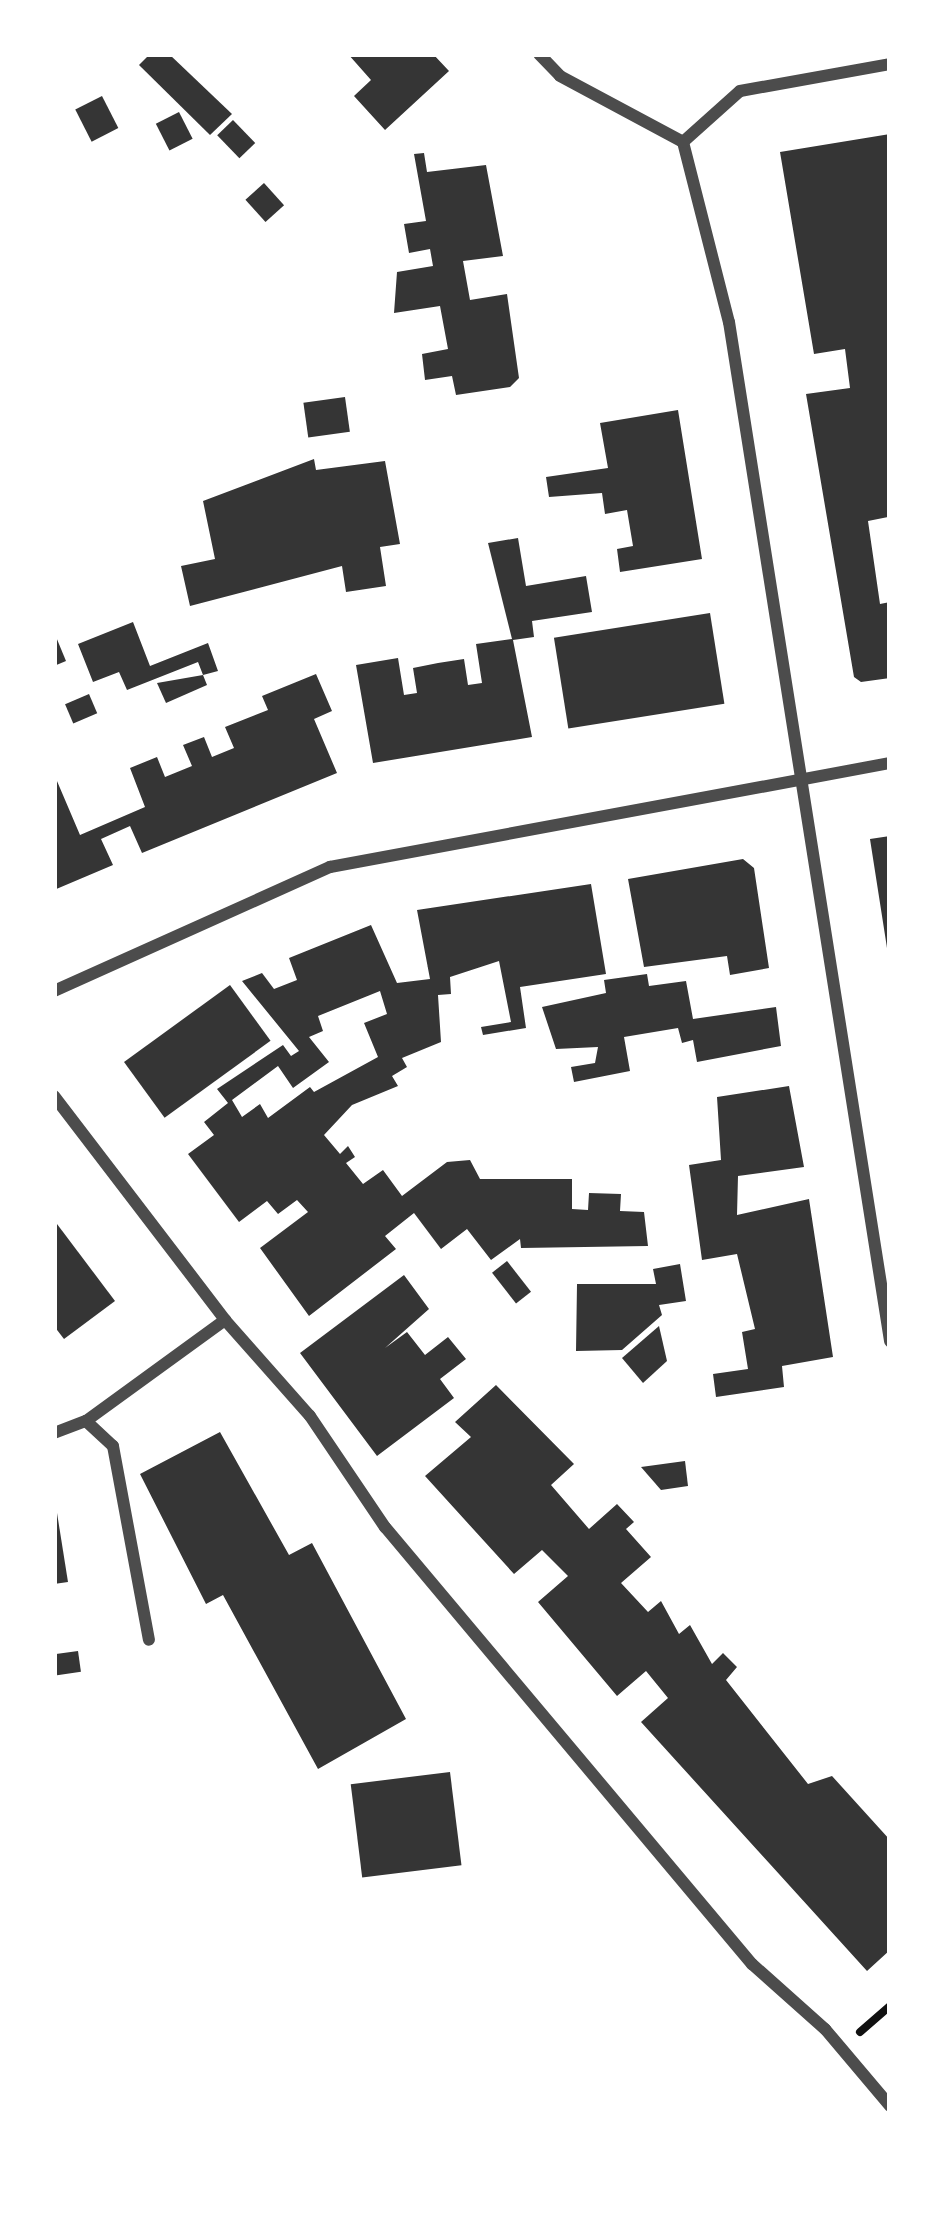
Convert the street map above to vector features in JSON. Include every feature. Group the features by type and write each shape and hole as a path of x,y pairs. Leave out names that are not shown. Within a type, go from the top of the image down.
{"street":[{"path":"538,54 560,76 683,142 729,322 890,1341"},
{"path":"683,142 740,91 890,64"},
{"path":"54,992 330,867 890,763"},
{"path":"54,1096 225,1320 310,1416 385,1527 752,1964 825,2029 890,2106"},
{"path":"54,1433 86,1421 225,1320"},
{"path":"86,1421 113,1446 148,1640"}],"building":[{"path":"150,54 169,54 232,114 210,135 139,65"},
{"path":"348,54 433,54 449,71 385,130 354,96 371,80"},
{"path":"102,96 118,128 92,142 75,110"},
{"path":"179,112 193,139 169,151 156,124"},
{"path":"233,120 255,143 239,158 217,135"},
{"path":"890,134 890,498 888,517 868,521 880,604 890,602 890,678 861,682 854,677 806,394 850,388 845,349 814,354 780,152"},
{"path":"424,153 427,172 486,165 503,256 463,261 470,300 507,294 519,378 510,387 456,395 452,376 425,380 422,354 448,349 440,306 394,313 397,272 433,266 430,249 409,253 404,224 426,221 414,154"},
{"path":"264,183 284,205 265,222 245,200"},
{"path":"345,397 350,432 308,438 303,403"},
{"path":"678,410 702,559 620,572 617,549 633,546 627,510 605,514 602,493 549,497 546,477 608,468 600,423"},
{"path":"314,459 316,470 385,461 400,544 380,547 386,586 346,592 342,566 190,606 181,566 215,559 203,501"},
{"path":"518,538 526,586 586,576 592,612 532,621 534,637 513,640 532,737 373,763 356,665 398,658 404,695 417,693 413,668 464,659 468,685 482,683 476,644 512,639 488,543"},
{"path":"710,613 724,704 568,729 554,638"},
{"path":"133,622 150,666 208,643 218,671 203,675 198,662 127,690 119,672 93,682 78,644"},
{"path":"54,632 66,661 54,666"},
{"path":"316,674 332,711 314,719 337,773 142,853 130,826 101,839 113,865 54,890 54,774 80,835 145,807 130,768 157,757 165,777 192,766 183,745 204,737 212,757 234,748 225,727 268,710 262,696"},
{"path":"203,675 207,685 166,703 157,683"},
{"path":"89,694 97,713 73,723 65,704"},
{"path":"890,836 890,948 887,948 870,839"},
{"path":"743,859 754,868 769,968 730,975 727,956 644,967 628,879"},
{"path":"591,884 606,974 520,987 526,1028 483,1035 481,1027 511,1022 499,961 450,977 451,994 438,995 441,1042 402,1058 407,1067 392,1076 398,1086 352,1105 324,1135 340,1154 348,1146 355,1157 346,1163 363,1184 383,1170 402,1196 447,1162 470,1160 480,1179 572,1179 572,1209 588,1210 589,1193 621,1194 620,1211 644,1212 648,1246 521,1248 520,1239 491,1260 467,1229 441,1249 414,1213 385,1236 396,1249 309,1316 260,1248 308,1212 297,1200 278,1214 267,1201 239,1222 188,1154 214,1135 204,1122 228,1103 217,1089 283,1045 291,1056 299,1051 242,981 262,973 274,989 297,980 289,958 371,925 397,983 430,979 417,910","holes":["380,991 387,1014 364,1023 378,1057 314,1092 310,1087 268,1118 260,1104 242,1117 232,1100 278,1066 293,1088 329,1062 309,1037 323,1031 318,1016"]},
{"path":"647,974 649,986 686,981 693,1019 776,1007 781,1046 697,1062 693,1040 682,1043 678,1028 624,1037 630,1071 574,1082 571,1067 595,1063 598,1047 556,1049 542,1007 606,993 604,980"},
{"path":"230,985 271,1041 165,1118 124,1062"},
{"path":"789,1086 804,1167 738,1176 737,1215 809,1199 833,1357 782,1366 784,1387 716,1397 713,1374 748,1369 742,1332 755,1329 737,1254 702,1260 689,1165 721,1160 717,1097"},
{"path":"54,1220 115,1301 64,1339 54,1326"},
{"path":"507,1261 531,1292 516,1303 492,1273"},
{"path":"680,1264 686,1301 659,1305 662,1315 622,1350 576,1351 577,1284 656,1284 653,1269"},
{"path":"404,1275 429,1309 385,1348 407,1332 425,1355 448,1337 466,1359 440,1379 454,1398 377,1456 300,1353"},
{"path":"659,1326 667,1361 643,1383 622,1358"},
{"path":"496,1385 574,1464 551,1485 589,1529 617,1504 634,1522 626,1529 651,1557 621,1583 648,1612 661,1601 679,1634 690,1625 712,1664 723,1653 737,1667 726,1680 808,1784 832,1776 890,1840 890,1950 867,1971 641,1722 668,1698 646,1671 617,1696 538,1602 568,1576 542,1550 514,1574 425,1476 471,1437 455,1422"},
{"path":"220,1432 289,1555 312,1543 406,1719 318,1769 223,1595 206,1604 140,1474"},
{"path":"685,1461 688,1486 661,1490 641,1467"},
{"path":"54,1494 68,1582 54,1584"},
{"path":"78,1651 81,1672 57,1675 54,1654"},
{"path":"450,1772 461,1865 362,1877 351,1784"}]}
